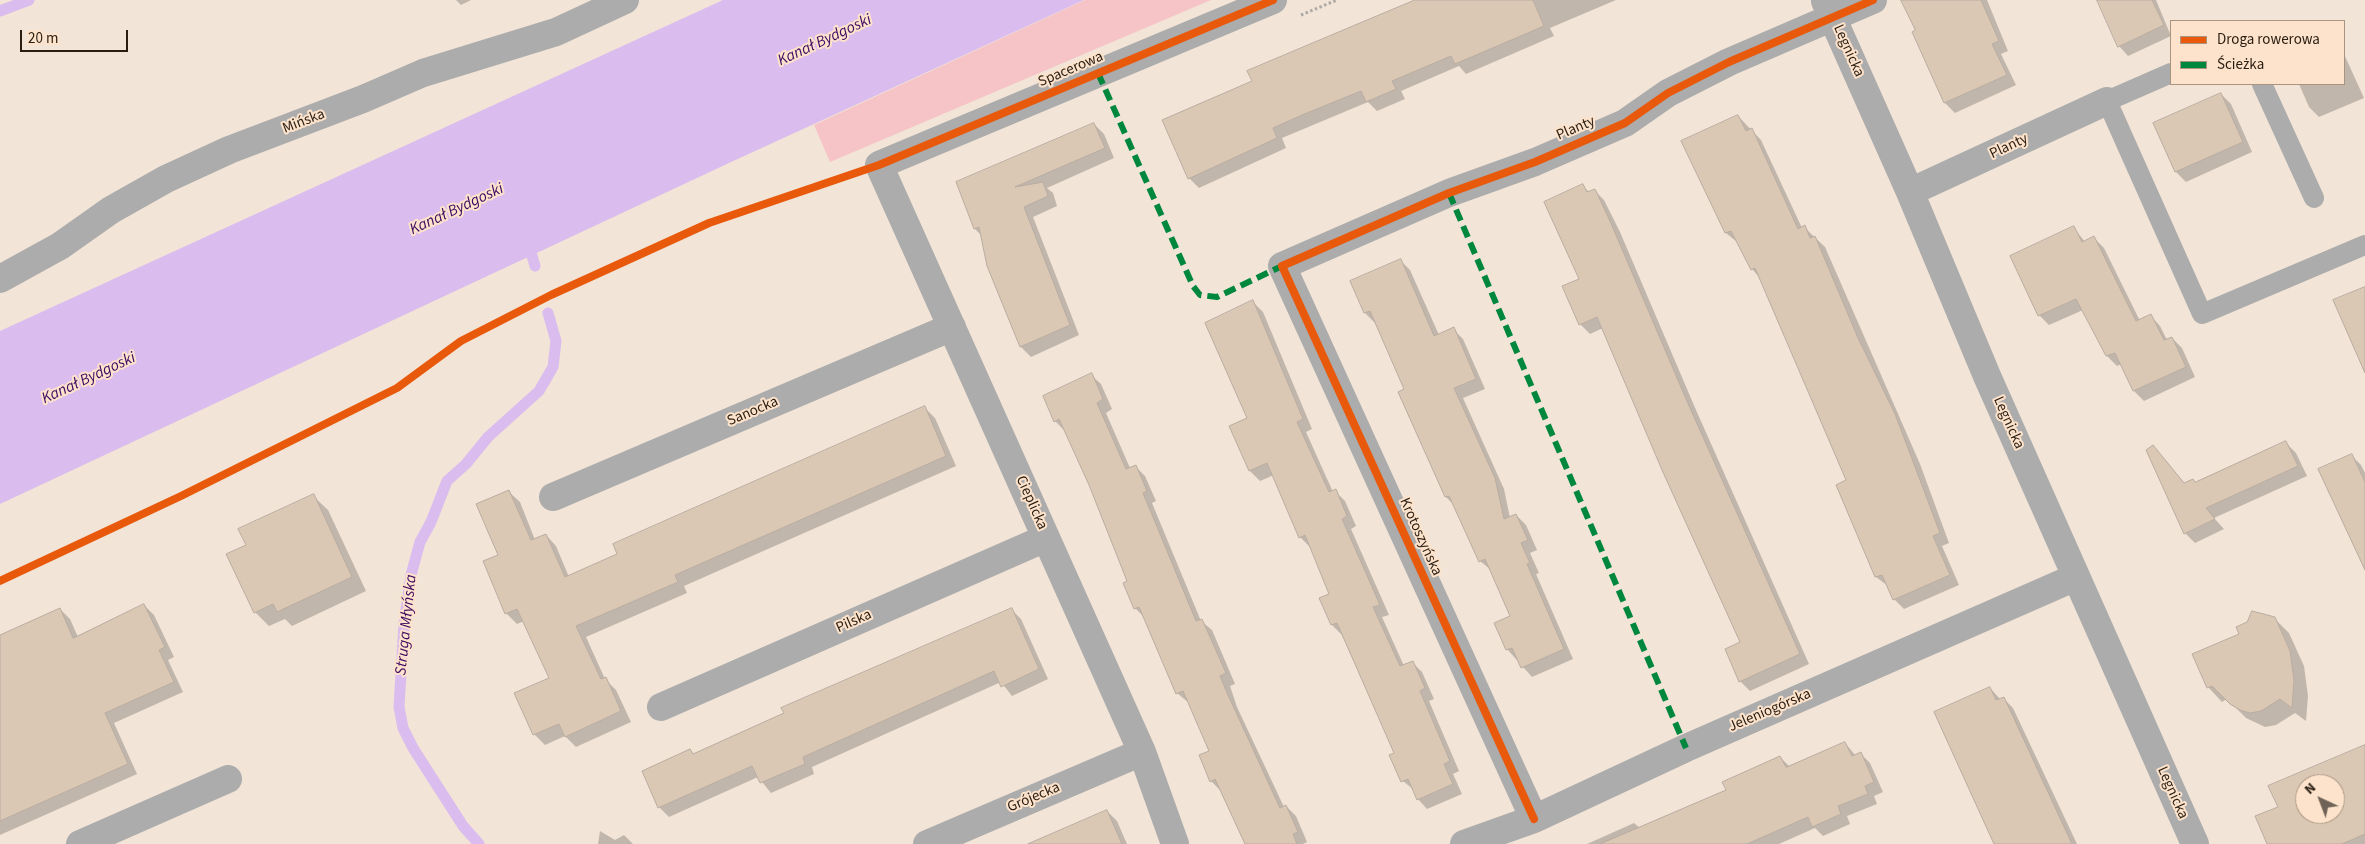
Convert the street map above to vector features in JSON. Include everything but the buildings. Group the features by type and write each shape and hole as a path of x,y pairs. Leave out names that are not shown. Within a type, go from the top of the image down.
{"street":[{"name":"Mińska","path":"0,279 60,246 119,205 166,179 220,154 364,99 422,73 556,32 625,0"},
{"name":"Spacerowa","path":"879,165 1273,0"},
{"name":"Planty","path":"1282,266 1449,194 1535,162 1625,123 1668,93 1829,8 1873,0"},
{"name":"Legnicka","path":"1829,8 1910,192 1987,376 2194,844"},
{"name":"Planty","path":"1910,192 2107,101"},
{"name":"Cieplicka","path":"879,165 1142,752 1174,844"},
{"name":"Krotoszyńska","path":"1282,266 1534,820"},
{"name":"Sanocka","path":"553,497 952,327"},
{"name":"Pilska","path":"661,706 1046,538"},
{"name":"Jeleniogórska","path":"1464,844 1534,820 1686,748 2076,577"},
{"name":"Grójecka","path":"927,844 1142,752"},
{"path":"80,844 228,779"}],"lane":[{"path":"2170,73 2107,101 2202,314 2365,245"},
{"path":"2262,85 2314,198"}],"shaded area":[{"path":"1085,0 1211,0 830,162 814,125"}],"water":[{"name":"Kanał Bydgoski","path":"723,0 1084,0 729,163 0,504 0,331"}],"waterway":[{"path":"0,11 29,0"},
{"name":"Struga Młyńska","path":"528,242 535,266"},
{"name":"Struga Młyńska","path":"479,844 463,826 413,748 403,728 399,707 404,624 411,575 420,542 431,522 447,481 466,464 488,437 539,391 553,367 556,341 548,313"}],"marked path":[{"path":"1098,73 1193,286 1200,295 1217,297 1282,266"},
{"path":"1449,193 1686,748"}],"cycle path":[{"path":"0,581 181,496 397,388 461,341 551,295 709,223 879,165 1273,0"},
{"path":"1534,819 1282,266 1449,193 1535,162 1625,123 1668,93 1729,62 1873,0"}]}
